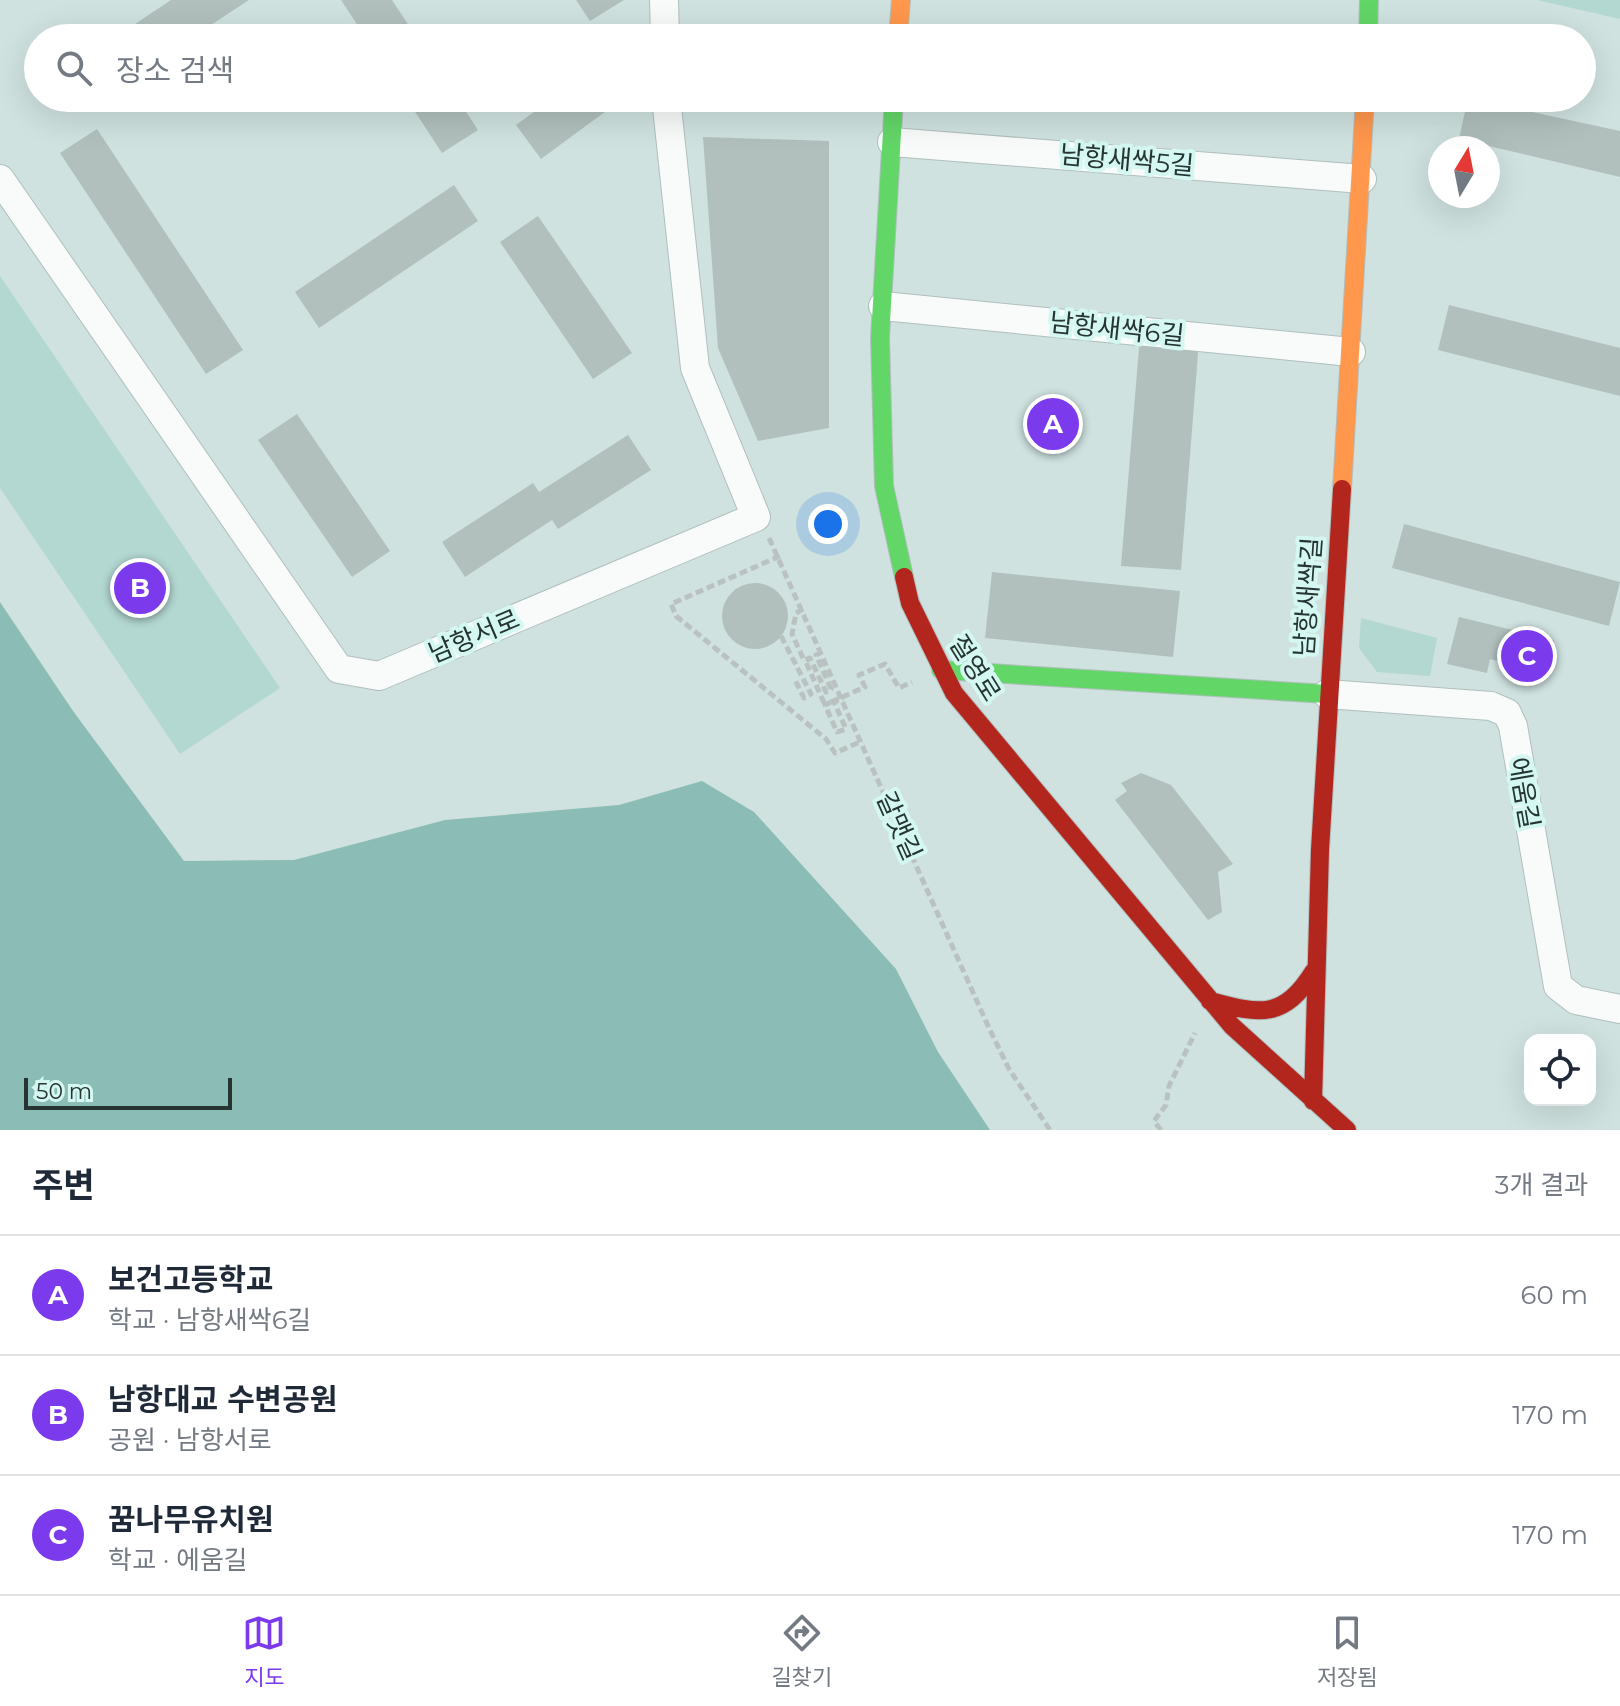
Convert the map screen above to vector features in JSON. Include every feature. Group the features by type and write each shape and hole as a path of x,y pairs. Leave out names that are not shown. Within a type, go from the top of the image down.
{"street":[{"path":"664,0 665,24"},
{"path":"899,24 901,0"},
{"path":"1368,24 1369,0"},
{"path":"668,112 695,368 756,517"},
{"name":"절영로","path":"893,112 883,306 884,486 910,603 954,693 1214,1006 1347,1130"},
{"name":"남항새싹길","path":"1313,1101 1314,971 1327,694 1364,112"},
{"name":"남항새싹5길","path":"892,142 1362,179"},
{"name":"남항서로","path":"0,179 339,669 379,676 756,517"},
{"name":"남항새싹6길","path":"883,306 1351,352"},
{"path":"941,670 1327,694"},
{"name":"에움길","path":"1327,694 1491,706 1507,713 1513,726 1558,986 1576,1000 1620,1009"},
{"path":"1214,1006 1266,1010 1292,1001 1314,971"}],"path":[{"name":"갈맷길","path":"756,517 780,556 1002,1055 1050,1130"},
{"path":"780,556 671,604 676,616 826,739 835,753 862,741"},
{"path":"803,609 796,613 792,634 828,703 837,732 846,729 834,702 843,698"},
{"path":"781,636 811,694 804,698 795,680"},
{"path":"805,660 810,658 826,692 831,689 816,655 822,652"},
{"path":"828,703 865,687 859,675 885,664 899,688 912,682"},
{"path":"1161,1130 1154,1121 1166,1105 1169,1086 1199,1026 1214,1006"}],"green space":[{"path":"1537,0 1620,0 1620,19"},
{"path":"0,276 280,688 180,754 0,488"},
{"path":"1361,618 1437,638 1430,676 1377,672 1359,648"}],"water":[{"path":"0,602 73,711 184,861 294,860 445,820 619,805 702,781 754,812 896,969 938,1052 990,1130 0,1130"}],"building":[{"path":"171,0 249,0 212,24 135,24"},
{"path":"341,0 392,0 408,24 357,24"},
{"path":"576,0 624,0 590,21"},
{"path":"415,112 466,112 478,130 442,153"},
{"path":"534,112 605,112 541,159 516,125"},
{"path":"1465,112 1532,112 1620,131 1620,177 1500,149 1500,136 1460,136"},
{"path":"97,129 243,350 206,374 60,153"},
{"path":"703,137 829,141 829,428 758,441 718,348"},
{"path":"454,185 478,221 319,328 295,292"},
{"path":"538,216 632,353 593,379 500,242"},
{"path":"1449,305 1620,348 1620,396 1438,350"},
{"path":"1140,336 1199,341 1181,570 1121,566"},
{"path":"297,414 390,551 352,577 258,440"},
{"path":"628,435 651,470 558,529 552,520 465,577 442,542 533,483 539,492"},
{"path":"1404,524 1620,582 1609,626 1392,568"},
{"path":"992,572 1180,591 1173,657 985,638"},
{"path":"748,583 762,583 774,588 783,597 788,616 786,629 779,640 762,649 748,649 736,644 727,635 722,623 722,609 727,597 736,588"},
{"path":"1459,617 1554,640 1546,673 1490,659 1487,673 1447,664"},
{"path":"1141,773 1171,785 1233,864 1218,872 1222,912 1208,920 1115,800 1127,791 1121,783"}],"traffic: fast":[{"path":"1368,24 1369,0"},
{"path":"893,112 880,338 884,486 904,577"},
{"path":"941,670 1327,694"}],"traffic: slow":[{"path":"899,24 901,0"},
{"path":"1342,489 1364,112"}],"traffic: jam":[{"path":"1313,1101 1320,850 1342,489"},
{"path":"904,577 910,603 954,693 1232,1026 1347,1130"},
{"path":"1210,1001 1244,1009 1270,1009 1292,998 1314,971"}],"place":[{"name":"보건고등학교","path":"1053,424"},
{"name":"남항대교 수변공원","path":"140,588"},
{"name":"꿈나무유치원","path":"1527,656"}]}
